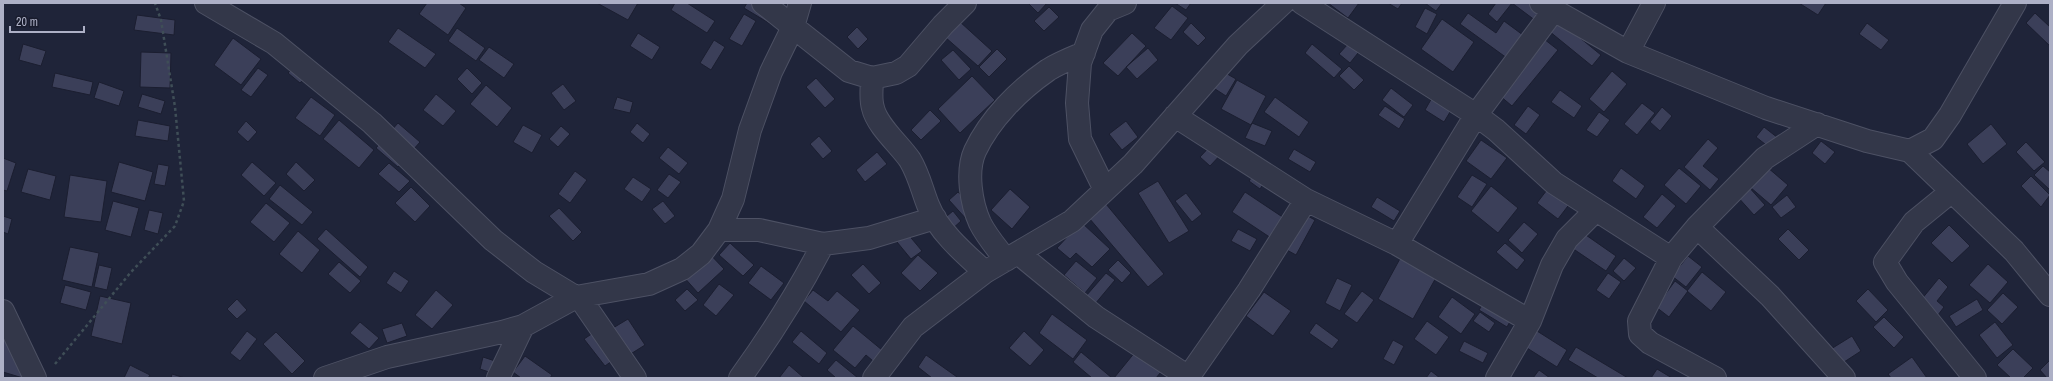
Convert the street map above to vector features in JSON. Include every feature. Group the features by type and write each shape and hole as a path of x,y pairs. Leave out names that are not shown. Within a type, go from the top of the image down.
{"street":[{"path":"206,3 274,43 372,123 493,240 534,272 582,301 636,378"},
{"path":"763,3 850,72 872,78 896,73 908,66 943,25 966,3"},
{"path":"325,378 387,358 523,326 576,297 649,284 682,269 701,254 719,230 733,199 750,130 771,72 793,27 800,3"},
{"path":"1105,190 1080,139 1077,103 1080,63 1092,30 1108,10 1125,3"},
{"path":"874,378 913,327 985,272 1072,221 1133,164 1238,45 1283,3"},
{"path":"1302,3 1476,115 1496,130 1554,183 1671,258"},
{"path":"1628,52 1654,3"},
{"path":"1910,151 1933,139 1950,115 2015,3"},
{"path":"1397,244 1476,115 1547,6 1628,52 1766,108 1867,141 1910,151 2014,251 2050,293"},
{"path":"1084,52 1049,70 1019,93 994,121 975,152 971,172 973,201 980,222 990,239 1012,257 1096,317 1190,377 1249,290 1306,200"},
{"path":"872,78 872,108 877,119 910,161 922,183 928,206 935,218 959,249 985,272"},
{"path":"1176,116 1306,200 1397,244 1530,321"},
{"path":"1715,378 1650,343 1640,334 1639,321 1671,258 1697,227 1765,158 1817,124"},
{"path":"1952,191 1914,222 1886,262 1897,282 1975,378"},
{"path":"1497,378 1530,321 1552,265 1567,239 1596,210"},
{"path":"719,230 759,230 823,244 869,238 935,218"},
{"path":"1697,227 1770,296 1844,378"},
{"path":"740,378 763,346 803,282 823,244"},
{"path":"3,311 43,372"},
{"path":"498,378 523,326"}],"path":[{"path":"43,372 131,272 175,226 184,201 175,107 161,20 155,3"}],"building":[{"path":"427,3 459,3 466,8 448,35 419,14"},
{"path":"597,3 638,3 628,20"},
{"path":"675,3 687,3 715,21 707,33 671,10"},
{"path":"747,3 766,3 785,14 777,28 744,8"},
{"path":"1028,3 1047,3 1038,13"},
{"path":"1175,3 1191,3 1186,10"},
{"path":"1328,3 1359,3 1348,18"},
{"path":"1388,3 1402,3 1398,9"},
{"path":"1425,3 1442,3 1436,11"},
{"path":"1496,3 1512,3 1497,22 1488,14"},
{"path":"1512,3 1534,3 1548,13 1540,24"},
{"path":"1799,3 1826,3 1818,15"},
{"path":"1172,6 1188,18 1171,40 1154,28"},
{"path":"1049,7 1059,17 1044,31 1034,21"},
{"path":"1425,8 1437,14 1427,34 1415,27"},
{"path":"1468,13 1496,33 1504,21 1527,38 1511,61 1460,24"},
{"path":"2035,13 2050,27 2050,46 2026,23"},
{"path":"744,14 756,21 742,46 729,39"},
{"path":"137,15 175,20 174,35 134,30"},
{"path":"1442,19 1474,42 1453,72 1421,49"},
{"path":"1558,20 1601,55 1592,66 1549,31"},
{"path":"959,21 992,51 978,66 945,37"},
{"path":"1191,23 1206,38 1198,46 1183,32"},
{"path":"1867,23 1889,40 1881,50 1859,34"},
{"path":"857,27 868,39 858,49 847,37"},
{"path":"398,28 436,54 425,68 388,42"},
{"path":"457,28 485,48 476,61 448,41"},
{"path":"638,33 660,47 652,60 630,46"},
{"path":"1132,33 1146,46 1118,76 1103,63"},
{"path":"1356,35 1366,43 1350,63 1339,54"},
{"path":"233,38 261,59 241,85 214,65"},
{"path":"1544,39 1558,50 1512,106 1499,95"},
{"path":"714,40 725,47 711,70 700,63"},
{"path":"23,44 46,51 41,66 19,60"},
{"path":"1312,44 1342,69 1334,78 1305,53"},
{"path":"489,47 514,64 504,78 479,60"},
{"path":"1148,48 1158,60 1137,79 1126,67"},
{"path":"997,49 1007,59 989,77 979,67"},
{"path":"953,50 971,69 959,80 941,60"},
{"path":"141,52 171,53 170,88 140,87"},
{"path":"298,62 310,72 300,83 288,73"},
{"path":"1349,66 1364,80 1354,90 1339,76"},
{"path":"258,68 268,75 251,97 241,90"},
{"path":"467,68 482,83 472,94 457,79"},
{"path":"1222,71 1236,79 1226,96 1212,87"},
{"path":"1612,71 1627,84 1604,112 1589,99"},
{"path":"55,73 93,82 90,95 52,87"},
{"path":"972,76 995,100 960,133 938,109"},
{"path":"816,78 835,99 825,108 806,87"},
{"path":"1237,80 1266,96 1251,125 1221,109"},
{"path":"99,82 124,91 119,106 94,98"},
{"path":"563,84 576,101 564,110 551,93"},
{"path":"486,85 512,108 497,127 470,104"},
{"path":"1391,88 1413,105 1404,117 1382,100"},
{"path":"1560,90 1582,106 1574,118 1551,102"},
{"path":"142,94 165,101 161,114 138,107"},
{"path":"436,94 456,111 443,126 423,110"},
{"path":"1433,96 1453,107 1444,122 1425,110"},
{"path":"311,97 335,115 320,136 295,118"},
{"path":"617,97 633,102 630,113 613,109"},
{"path":"1275,97 1309,122 1299,137 1264,112"},
{"path":"1642,103 1655,113 1637,135 1624,124"},
{"path":"1385,106 1405,119 1399,129 1378,115"},
{"path":"1528,106 1540,115 1526,134 1514,125"},
{"path":"1662,107 1672,116 1660,131 1650,122"},
{"path":"930,110 941,121 921,140 911,130"},
{"path":"1599,112 1610,120 1597,137 1586,130"},
{"path":"138,120 170,126 168,141 135,136"},
{"path":"339,120 374,150 359,168 323,139"},
{"path":"246,121 257,132 248,142 237,132"},
{"path":"1126,121 1138,137 1122,150 1109,134"},
{"path":"398,123 420,142 398,167 376,148"},
{"path":"637,123 650,134 643,143 630,132"},
{"path":"1252,123 1272,131 1265,146 1245,138"},
{"path":"1991,124 2007,144 1983,164 1967,144"},
{"path":"523,125 542,135 532,153 513,142"},
{"path":"561,126 570,134 558,147 549,139"},
{"path":"1764,127 1778,138 1770,148 1756,137"},
{"path":"819,136 832,151 823,159 810,144"},
{"path":"1708,139 1718,148 1703,166 1719,179 1710,190 1684,167"},
{"path":"1481,140 1507,158 1491,179 1466,161"},
{"path":"1821,141 1835,152 1825,164 1812,153"},
{"path":"1214,142 1224,151 1210,166 1200,157"},
{"path":"2026,142 2045,162 2034,171 2016,152"},
{"path":"668,147 688,163 679,174 659,158"},
{"path":"1294,149 1316,162 1310,172 1288,159"},
{"path":"877,152 887,164 865,182 856,170"},
{"path":"3,158 16,163 7,191 3,190"},
{"path":"119,162 153,172 145,201 111,192"},
{"path":"252,162 276,183 264,196 241,175"},
{"path":"296,162 315,180 304,191 286,174"},
{"path":"389,163 410,181 399,192 378,174"},
{"path":"158,164 169,166 165,186 154,184"},
{"path":"2043,166 2050,172 2050,190 2034,175"},
{"path":"1767,167 1788,185 1771,205 1750,187"},
{"path":"1258,168 1269,175 1260,189 1249,181"},
{"path":"1621,168 1645,186 1636,199 1612,181"},
{"path":"1679,168 1701,186 1686,204 1664,185"},
{"path":"28,169 56,176 50,200 21,192"},
{"path":"575,171 587,180 570,203 558,194"},
{"path":"669,174 681,182 668,198 657,190"},
{"path":"70,175 107,181 101,222 64,217"},
{"path":"1472,175 1487,184 1472,207 1457,197"},
{"path":"2031,176 2050,195 2041,207 2021,186"},
{"path":"633,177 651,189 642,202 624,189"},
{"path":"1158,181 1189,231 1169,243 1138,193"},
{"path":"1553,182 1574,198 1558,219 1537,203"},
{"path":"280,185 313,212 302,225 269,199"},
{"path":"1747,185 1765,205 1754,215 1736,195"},
{"path":"1491,186 1518,208 1498,233 1471,211"},
{"path":"411,187 430,206 415,222 395,203"},
{"path":"1010,189 1030,207 1012,229 991,210"},
{"path":"958,192 977,212 968,221 949,200"},
{"path":"1245,192 1287,220 1274,240 1232,212"},
{"path":"1186,193 1202,214 1192,222 1175,201"},
{"path":"1662,194 1676,206 1657,228 1643,217"},
{"path":"1787,195 1796,207 1781,218 1772,207"},
{"path":"1377,197 1400,211 1394,221 1371,207"},
{"path":"113,201 139,208 131,237 105,230"},
{"path":"663,201 675,216 665,224 652,209"},
{"path":"266,203 290,223 274,242 250,222"},
{"path":"1106,204 1164,274 1148,287 1089,218"},
{"path":"559,208 582,232 573,241 549,216"},
{"path":"149,210 163,213 158,234 144,230"},
{"path":"953,211 961,221 940,240 931,229"},
{"path":"1304,214 1315,220 1296,255 1285,249"},
{"path":"3,216 12,219 8,234 3,232"},
{"path":"1081,222 1110,249 1092,267 1076,253 1070,259 1057,248"},
{"path":"1524,222 1538,234 1522,253 1508,240"},
{"path":"1949,225 1970,246 1952,263 1931,243"},
{"path":"326,229 368,267 360,277 317,239"},
{"path":"1238,229 1257,239 1250,251 1231,241"},
{"path":"1788,229 1809,250 1799,260 1778,239"},
{"path":"298,231 320,250 302,273 279,254"},
{"path":"907,233 922,251 911,259 897,242"},
{"path":"1583,233 1616,256 1606,271 1572,248"},
{"path":"730,243 754,265 743,276 719,255"},
{"path":"1505,243 1525,260 1517,270 1496,252"},
{"path":"70,247 99,253 92,287 62,280"},
{"path":"707,251 724,269 698,293 682,275"},
{"path":"918,255 938,273 920,291 901,273"},
{"path":"1402,255 1438,274 1413,319 1378,299"},
{"path":"1688,256 1702,267 1686,287 1672,276"},
{"path":"1624,258 1636,268 1624,281 1613,271"},
{"path":"1118,260 1131,273 1122,283 1108,270"},
{"path":"1076,261 1097,278 1085,293 1064,275"},
{"path":"339,262 361,281 350,293 328,274"},
{"path":"863,264 881,283 869,294 851,275"},
{"path":"1988,264 2008,282 1990,303 1969,285"},
{"path":"99,265 112,268 107,290 94,287"},
{"path":"761,266 784,283 771,300 748,283"},
{"path":"394,271 409,281 401,293 386,283"},
{"path":"1702,272 1726,292 1711,311 1687,291"},
{"path":"1106,273 1115,280 1095,304 1086,296"},
{"path":"1608,273 1621,282 1609,299 1596,290"},
{"path":"1337,278 1352,285 1340,311 1325,303"},
{"path":"1939,278 1948,287 1937,301 1944,307 1938,315 1921,300"},
{"path":"1675,281 1688,291 1669,317 1656,307"},
{"path":"719,284 734,295 716,316 703,305"},
{"path":"65,285 91,292 86,310 60,303"},
{"path":"687,289 698,300 685,311 675,300"},
{"path":"1868,289 1888,310 1876,322 1856,301"},
{"path":"436,290 453,305 432,329 415,315"},
{"path":"813,290 828,301 837,291 860,310 841,332 804,301"},
{"path":"1362,291 1374,300 1357,323 1344,314"},
{"path":"1264,292 1291,311 1273,336 1246,316"},
{"path":"2003,293 2018,307 2002,324 1987,310"},
{"path":"100,296 131,303 122,344 91,336"},
{"path":"1452,297 1475,314 1461,334 1438,317"},
{"path":"237,299 247,310 237,319 227,309"},
{"path":"1486,299 1513,316 1507,327 1479,310"},
{"path":"1977,299 1983,310 1956,327 1949,316"},
{"path":"1480,312 1495,323 1489,332 1473,321"},
{"path":"1052,314 1087,340 1073,359 1039,333"},
{"path":"1884,317 1904,337 1894,348 1873,327"},
{"path":"628,319 645,345 629,355 613,328"},
{"path":"1427,321 1449,337 1436,355 1414,339"},
{"path":"360,322 379,338 369,349 350,333"},
{"path":"1995,322 2013,345 1997,358 1979,335"},
{"path":"402,323 407,336 387,343 382,329"},
{"path":"1316,323 1339,340 1332,349 1309,333"},
{"path":"853,326 888,355 879,366 866,355 855,368 833,350"},
{"path":"247,331 257,339 240,361 230,353"},
{"path":"596,331 616,358 605,366 584,339"},
{"path":"801,331 827,353 819,364 792,342"},
{"path":"1024,331 1044,350 1030,366 1009,348"},
{"path":"1537,331 1567,350 1557,367 1527,348"},
{"path":"276,332 305,361 292,374 263,344"},
{"path":"1852,336 1861,351 1841,364 1831,349"},
{"path":"3,340 32,349 23,378 3,372"},
{"path":"1393,340 1404,346 1394,365 1383,359"},
{"path":"1464,341 1488,353 1483,363 1459,351"},
{"path":"1140,346 1165,367 1156,378 1114,378"},
{"path":"1576,347 1628,378 1598,378 1568,360"},
{"path":"2013,349 2033,368 2023,378 2011,378 1997,365"},
{"path":"1081,352 1112,378 1092,378 1073,362"},
{"path":"926,355 957,377 932,378 918,367"},
{"path":"525,356 552,375 550,378 521,378 513,372"},
{"path":"483,357 501,363 498,375 480,369"},
{"path":"1912,357 1927,378 1891,378 1888,374"},
{"path":"836,360 858,378 836,378 827,370"},
{"path":"2050,360 2050,378 2047,378 2040,370"},
{"path":"130,365 150,375 148,378 124,378"},
{"path":"789,365 804,378 779,378"},
{"path":"1657,369 1672,378 1651,378"},
{"path":"1539,370 1550,378 1533,378"},
{"path":"1431,371 1440,378 1426,378"},
{"path":"172,374 185,378 171,378"}]}
